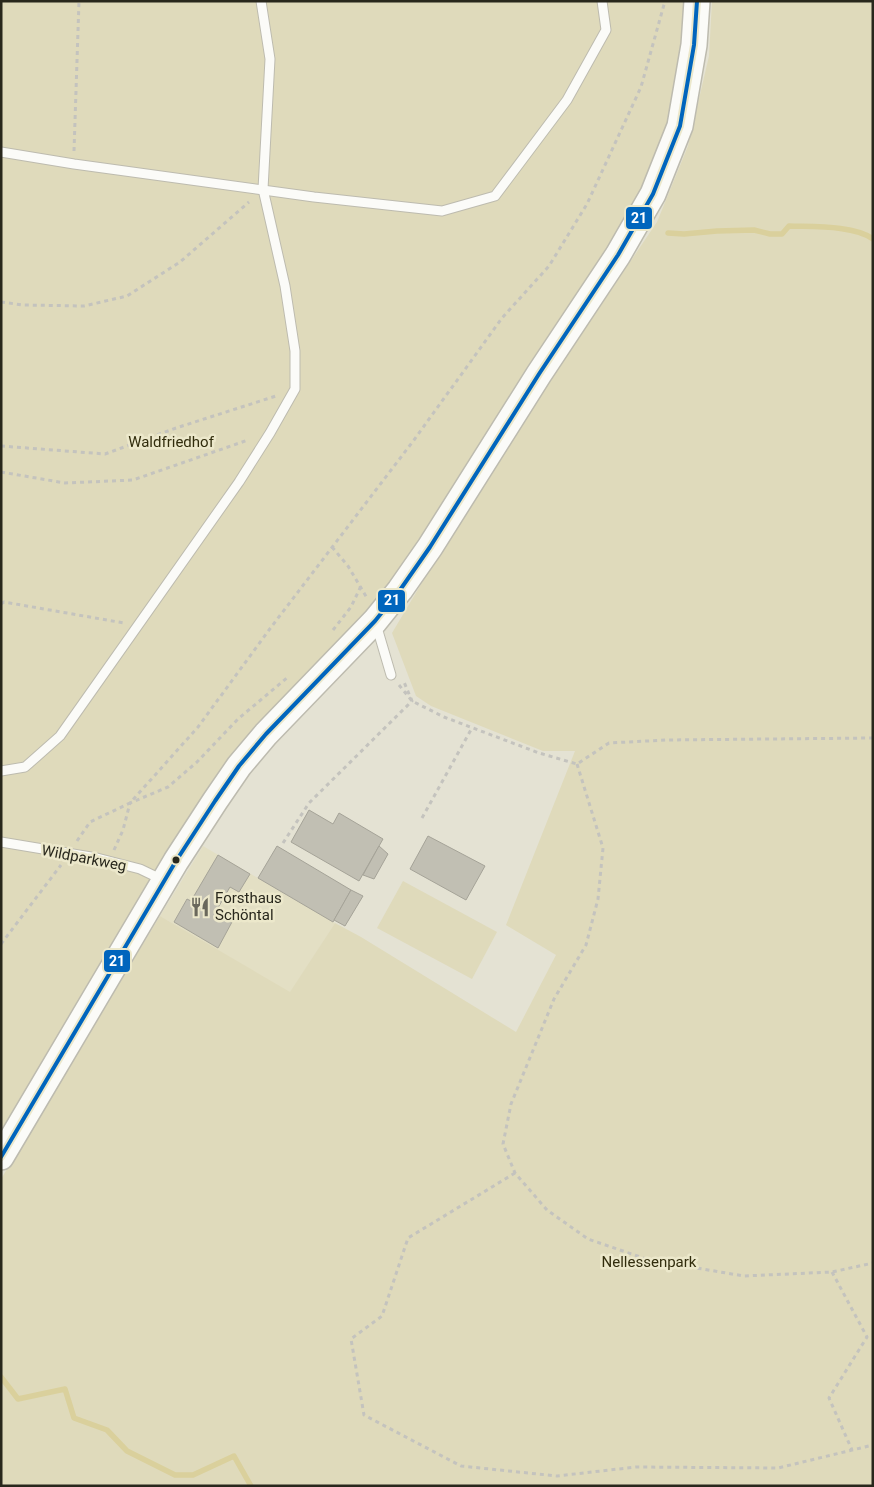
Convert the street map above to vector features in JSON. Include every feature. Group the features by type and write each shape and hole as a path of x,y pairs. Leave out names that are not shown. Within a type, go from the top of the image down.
{"street":[{"path":"1,1157 164,881 239,766 266,734 375,621 400,590 430,547 539,374 618,255 653,194 680,126 694,45 697,1"}],"lane":[{"path":"1,771 25,766 60,736 239,482 295,389 295,351 285,286 263,189 270,59 261,1"},
{"path":"1,152 314,197 442,211 495,196 567,100 606,30 602,1"},
{"path":"375,621 391,675"},
{"name":"Wildparkweg","path":"1,842 109,861 140,869 164,881"}],"path":[{"path":"74,164 79,1"},
{"path":"109,861 124,830 130,803 198,727 414,440 502,318 549,266 588,204 641,87 665,1"},
{"path":"1,302 23,305 84,306 127,296 180,262 263,189"},
{"path":"1,446 105,454 176,428 295,389"},
{"path":"1,472 65,483 134,480 270,433"},
{"path":"332,547 348,566 361,586 370,602 375,621"},
{"path":"329,636 351,607 361,586"},
{"path":"1,604 4,602 136,626"},
{"path":"1,944 50,881 90,822 168,788 197,762 238,719 290,675"},
{"path":"391,675 412,701 444,717 539,753 577,764 609,743 666,740 873,738"},
{"path":"401,677 412,701"},
{"path":"284,843 309,803 412,701"},
{"path":"422,818 472,728"},
{"path":"577,764 603,848 598,900 586,945 554,999 511,1104 503,1144 515,1173 547,1210 588,1239 649,1260 744,1276 832,1272 873,1263"},
{"path":"515,1173 408,1238 382,1316 351,1339 364,1415 461,1466 558,1476 636,1467 778,1468 873,1445"},
{"path":"832,1272 867,1337 829,1398 852,1450"}],"shaded area":[{"path":"203,846 335,923 290,993 160,916"}],"green space":[{"name":"Waldfriedhof","path":"1,1 686,1 684,39 670,120 644,189 433,531 375,609 250,740 1,1139"},
{"name":"Nellessenpark","path":"712,1 873,1 873,1486 1,1486 1,1179 160,916 290,992 335,923 516,1032 556,955 506,925 575,751 543,751 431,706 416,696 392,633 461,517 657,222 688,146 709,56"},
{"path":"403,881 497,932 472,979 377,928"}],"building":[{"path":"309,810 333,824 339,813 383,839 359,881 291,842"},
{"path":"428,836 485,866 466,900 410,869"},
{"path":"277,846 351,890 333,922 258,878"},
{"path":"379,846 388,854 374,879 363,875"},
{"name":"Forsthaus Schöntal","path":"218,855 250,874 239,892 230,887 215,913 232,922 218,948 174,922 187,899 191,901"},
{"path":"351,890 363,896 345,926 334,920"}],"waterway":[{"path":"668,233 684,234 754,230 770,234 782,234 789,226 809,226 855,231 873,239"},
{"path":"1,1377 18,1399 65,1389 74,1418 107,1430 127,1451 175,1475 193,1475 234,1456 251,1486"}],"transit line":[{"name":"21","path":"1,1157 176,861 215,801 239,766 266,734 375,621 400,590 430,547 539,374 618,255 653,194 680,126 694,45 697,1"}],"place":[{"name":"Forsthaus Schöntal","path":"200,907"}]}
